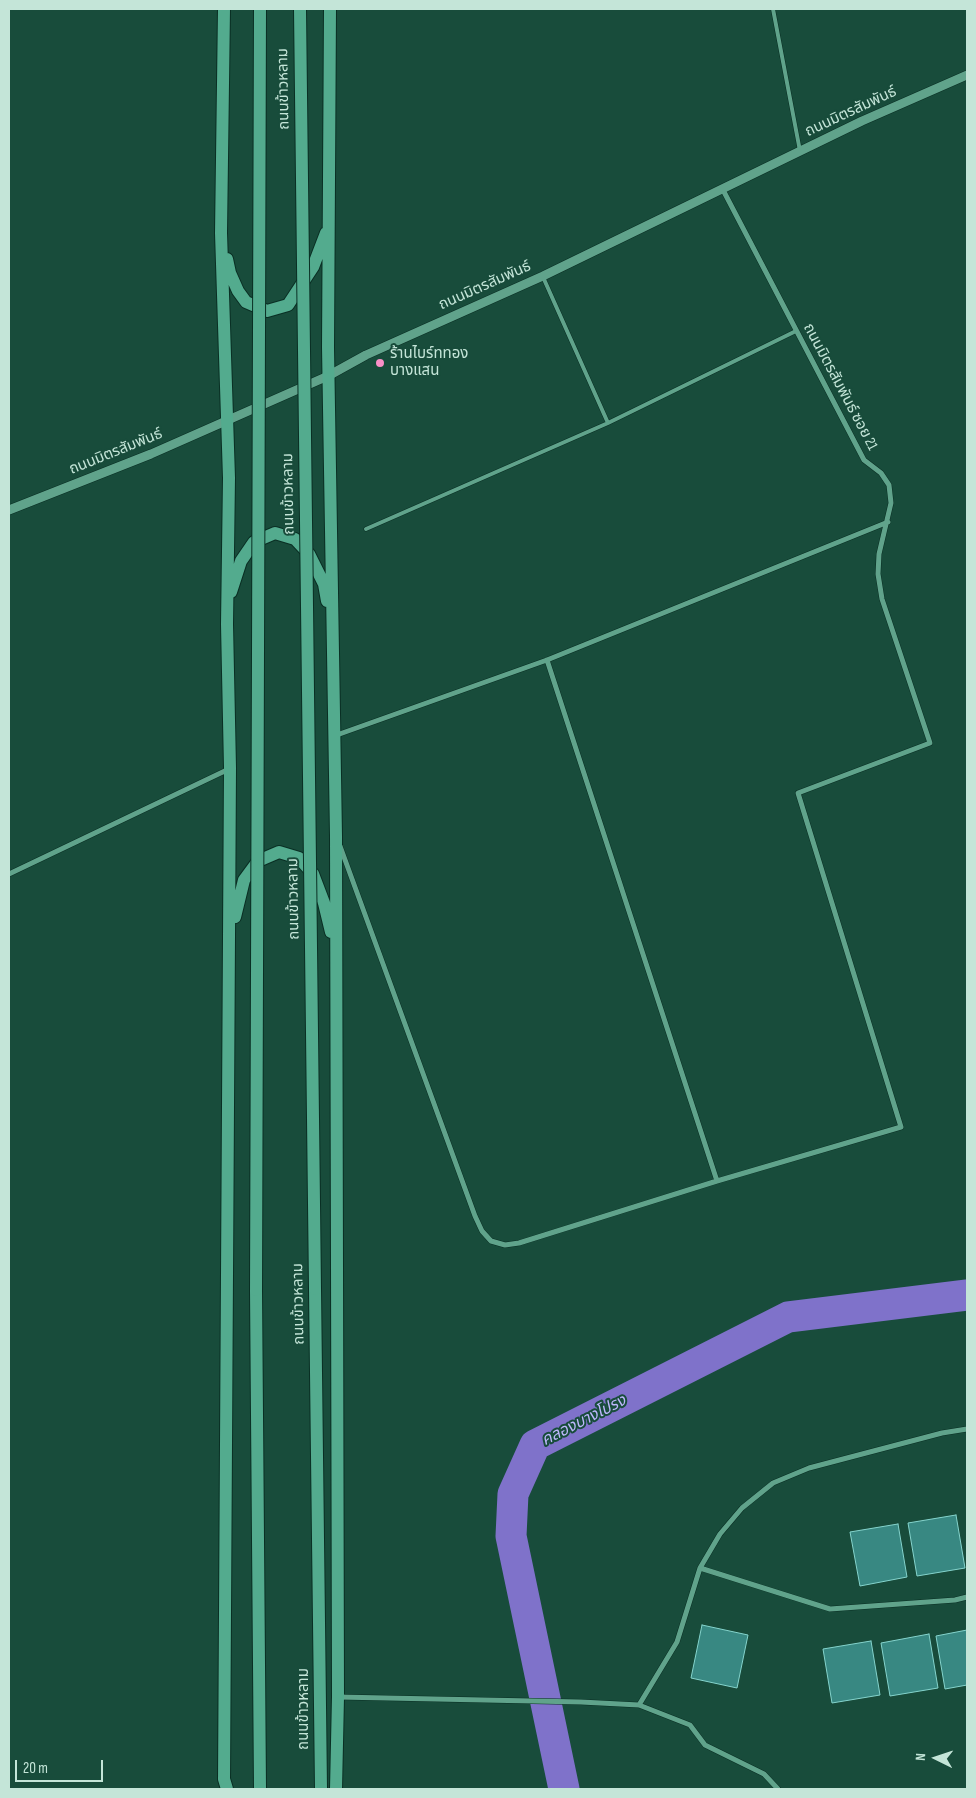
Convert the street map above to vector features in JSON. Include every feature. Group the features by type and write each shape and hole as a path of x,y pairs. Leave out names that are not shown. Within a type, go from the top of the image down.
{"main road":[{"path":"224,9 221,233 229,478 227,624 230,768 224,1779 227,1789"},
{"name":"ถนนข้าวหลาม","path":"260,9 256,1290 260,1789"},
{"name":"ถนนข้าวหลาม","path":"300,9 321,1789"},
{"path":"330,9 328,376 336,836 338,1697 336,1789"},
{"path":"221,233 230,273 238,291 246,302 267,311 288,305 314,267 329,224"},
{"path":"227,624 232,588 241,560 254,542 275,533 295,539 309,554 324,584 333,638"},
{"path":"228,954 237,904 244,880 258,861 279,852 299,858 313,874 324,903 336,953"}],"street":[{"name":"ถนนมิตรสัมพันธ์","path":"9,510 151,454 328,376 366,355 543,276 862,121 967,75"},
{"name":"ถนนมิตรสัมพันธ์ ซอย 21","path":"717,1181 901,1127 798,793 930,743 882,599 878,574 879,554 891,503 889,486 881,472 864,460 722,188"},
{"path":"334,736 548,660 888,522"},
{"path":"336,836 475,1216 482,1231 491,1241 505,1245 519,1243 717,1181 548,660"},
{"path":"9,874 230,768"},
{"path":"639,1705 676,1642 700,1568 726,1527 742,1508 773,1482 809,1468 942,1433 967,1429"},
{"path":"700,1568 830,1609 954,1600 967,1597"},
{"path":"338,1697 508,1700 639,1705 690,1725 705,1745 764,1774 778,1789"}],"lane":[{"path":"773,9 800,151"},
{"path":"543,276 608,423"},
{"path":"366,529 608,423 796,331"}],"building":[{"path":"956,1515 965,1568 917,1576 908,1523"},
{"path":"898,1524 907,1577 860,1586 850,1532"},
{"path":"702,1625 748,1635 737,1688 691,1678"},
{"path":"967,1630 967,1685 945,1689 936,1636"},
{"path":"929,1634 938,1688 890,1696 881,1643"},
{"path":"871,1641 880,1695 832,1703 823,1649"}],"waterway":[{"name":"คลองบางโปรง","path":"564,1789 511,1536 513,1494 535,1445 788,1317 967,1295"}],"place":[{"name":"ร้านไบร์ททอง บางแสน","path":"380,363"}]}
